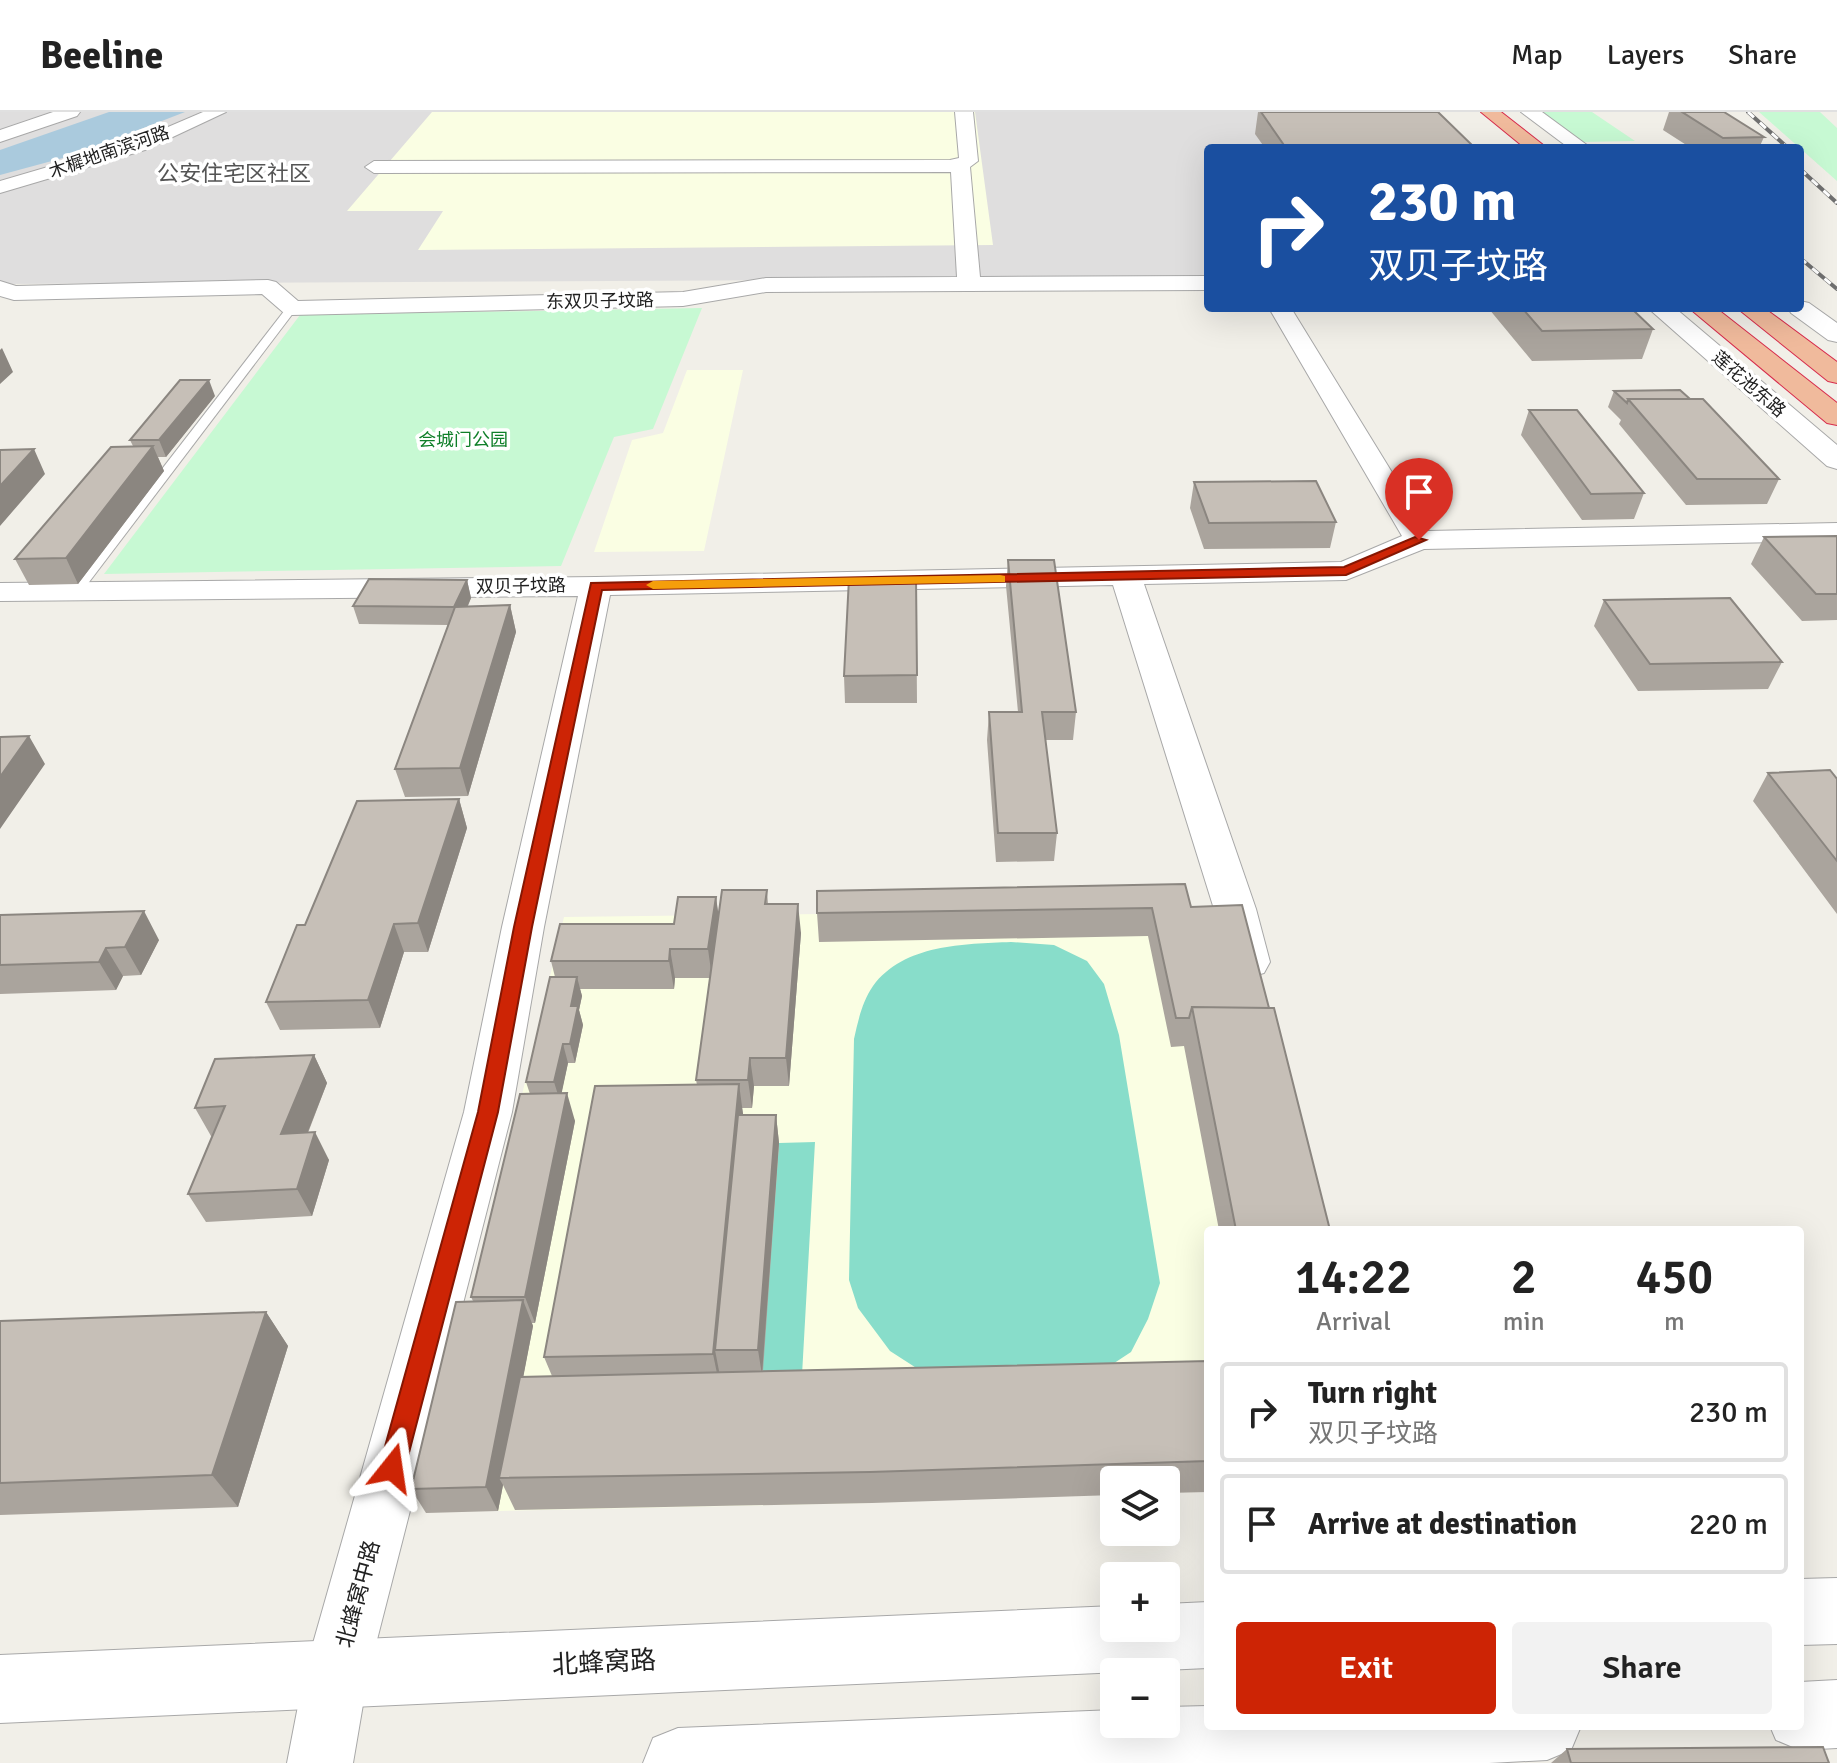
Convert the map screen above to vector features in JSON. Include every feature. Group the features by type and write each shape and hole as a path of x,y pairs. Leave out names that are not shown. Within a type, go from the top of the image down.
{"highway":[{"path":"1490,112 1532,144"},
{"name":"莲花池东路","path":"1706,312 1837,417"},
{"path":"1754,312 1837,375"}],"street":[{"path":"0,136 71,112"},
{"name":"木樨地南滨河路","path":"0,187 139,146 217,112"},
{"path":"374,167 960,163 969,161 964,112"},
{"path":"1530,112 1575,144"},
{"path":"960,163 969,284"},
{"name":"东双贝子坟路","path":"292,308 683,299 766,285 1204,283"},
{"path":"5,295 268,287 292,308"},
{"path":"1804,311 1837,335"},
{"path":"1282,312 1419,540 1837,532"},
{"name":"莲花池东路","path":"1665,312 1837,460"},
{"name":"双贝子坟路","path":"0,592 596,586 1346,571 1419,540"},
{"path":"1126,577 1235,909 1260,1000"},
{"name":"北蜂窝中路","path":"320,1763 336,1675 488,1112 523,927 596,586"},
{"path":"1804,1612 1837,1611"},
{"name":"北蜂窝路","path":"0,1689 1204,1635"},
{"path":"1804,1716 1837,1714"},
{"path":"678,1763 1453,1730"}],"lane":[{"path":"75,591 292,308"}],"shaded area":[{"path":"0,112 1430,112 1467,144 1204,144 1204,278 0,284"},
{"path":"432,112 975,112 993,245 418,250 443,211 347,211"},
{"path":"687,370 743,370 704,551 594,552 632,440 663,433"},
{"path":"1235,909 1320,1226 1204,1226 1204,1394 871,1403 872,1503 498,1511 467,1328 564,917"}],"green space":[{"path":"1540,112 1592,112 1635,141 1582,142"},
{"path":"1759,112 1820,112 1837,128 1837,181 1804,152 1804,144 1795,144"},
{"name":"会城门公园","path":"702,308 653,429 614,437 561,566 104,574 300,315"},
{"path":"1011,942 1054,945 1087,961 1104,984 1119,1035 1160,1283 1148,1319 1131,1352 1090,1379 935,1380 890,1351 858,1308 849,1280 854,1039 869,992 886,972 901,962 936,949"},
{"path":"815,1142 802,1375 762,1375 779,1143"}],"water":[{"path":"109,112 185,112 74,155 0,175 0,150"}],"building":[{"path":"1261,112 1438,112 1471,144 1283,144"},
{"path":"1682,112 1724,112 1764,137 1723,138"},
{"path":"1525,312 1635,312 1653,329 1542,331"},
{"path":"180,380 209,380 159,440 130,440"},
{"path":"1680,390 1690,399 1628,399 1627,403 1614,391"},
{"path":"1628,399 1703,399 1779,479 1697,479"},
{"path":"1529,410 1577,410 1644,493 1591,494"},
{"path":"153,446 66,558 15,559 111,447"},
{"path":"34,449 0,486 0,450"},
{"path":"1316,481 1336,522 1209,523 1194,482"},
{"path":"1837,536 1837,594 1816,594 1764,537"},
{"path":"1008,560 1054,560 1076,712 1042,712 1057,833 998,833 989,712 1022,712"},
{"path":"849,578 916,578 917,675 844,676"},
{"path":"369,579 467,580 454,607 353,606"},
{"path":"1730,598 1782,662 1650,664 1604,600"},
{"path":"510,605 460,768 395,769 455,607"},
{"path":"29,736 0,777 0,737"},
{"path":"1830,770 1837,779 1837,861 1768,773"},
{"path":"459,799 418,923 394,924 368,1000 266,1002 297,925 305,925 357,801"},
{"path":"1185,884 1191,907 1242,905 1269,1008 1192,1007 1189,1018 1176,1018 1152,908 817,913 817,891"},
{"path":"722,890 767,890 765,904 798,904 786,1058 750,1058 748,1080 696,1080"},
{"path":"678,897 716,897 708,949 670,949 669,961 551,961 560,924 674,924"},
{"path":"144,911 125,947 106,948 99,962 0,965 0,915"},
{"path":"550,977 577,977 571,1006 578,1006 570,1044 563,1044 554,1082 526,1082"},
{"path":"1192,1007 1274,1008 1329,1226 1235,1226"},
{"path":"314,1055 281,1134 315,1132 297,1189 188,1194 225,1106 195,1108 215,1059"},
{"path":"739,1084 713,1354 544,1357 595,1086"},
{"path":"567,1093 525,1297 471,1297 520,1094"},
{"path":"738,1115 776,1115 758,1350 715,1350"},
{"path":"523,1300 486,1487 411,1489 456,1302"},
{"path":"266,1312 212,1475 0,1483 0,1321"},
{"path":"1204,1361 1204,1461 870,1472 499,1478 520,1377"},
{"path":"1823,1747 1829,1763 1571,1763 1567,1749"}],"railway":[{"path":"1748,112 1784,144"},
{"path":"1804,173 1837,203"},
{"path":"1804,261 1837,289"}],"slow traffic":[{"path":"653,585 1000,579"}],"district":[{"name":"公安住宅区社区","path":"234,173"}],"route":[{"path":"392,1468 488,1112 523,927 596,586 1346,571 1419,540"}]}
